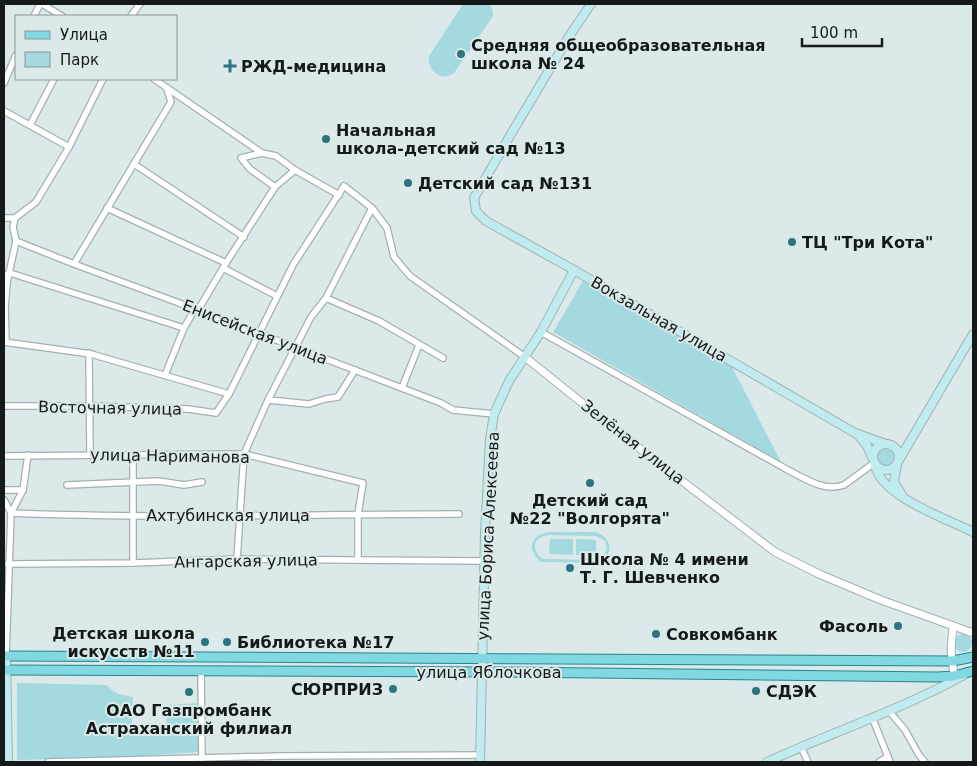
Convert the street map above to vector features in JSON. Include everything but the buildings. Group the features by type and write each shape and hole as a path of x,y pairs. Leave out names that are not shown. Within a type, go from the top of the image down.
{"main road":[{"name":"Вокзальная улица","path":"588,5 510,134 474,198 476,211 486,221 855,433 888,444"},
{"name":"улица Бориса Алексеева","path":"480,759 485,561 490,439 494,414 509,381 541,332 574,270"},
{"path":"916,432 903,443 877,447 874,452 874,462 881,469 887,470 893,468 898,462 916,432 973,334"},
{"name":"Вокзальная улица","path":"855,433 864,442 878,475 885,485 904,499 973,532"},
{"path":"888,444 898,452 894,482 904,499"},
{"path":"5,656 6,758"},
{"name":"улица Яблочкова","path":"5,656 953,661 973,657"},
{"name":"улица Яблочкова","path":"5,670 482,672 938,677 971,673"},
{"path":"767,762 889,711 971,673"}],"street":[{"path":"35,15 41,4 60,15"},
{"path":"132,15 140,4"},
{"path":"4,83 15,57"},
{"path":"30,125 53,80"},
{"path":"4,218 15,218 36,202 69,147 102,80"},
{"path":"15,218 13,227 16,241 7,274 5,342 89,353 229,394 293,265 339,195 276,156 262,153 155,80"},
{"path":"74,264 171,102 167,88"},
{"path":"4,111 69,147"},
{"path":"262,153 242,158 250,169 275,187"},
{"path":"134,164 244,236"},
{"path":"166,375 184,328 196,309 275,187 296,170"},
{"name":"Зелёная улица","path":"339,195 344,186 372,208 387,228 394,256 410,276 525,357 767,547 791,561 881,600 973,633"},
{"path":"107,208 225,266 278,296"},
{"path":"237,559 244,454 268,400 311,317 326,298 372,208"},
{"name":"Енисейская улица","path":"16,241 441,403 453,410 494,414"},
{"path":"7,274 184,328"},
{"path":"326,298 379,321 443,358"},
{"path":"541,332 813,483 839,487 874,462"},
{"path":"402,388 419,345"},
{"path":"89,353 90,455"},
{"path":"268,400 309,404 338,397 355,370"},
{"name":"Восточная улица","path":"4,406 188,409 216,413 229,394"},
{"name":"улица Нариманова","path":"4,456 244,454 363,484 358,514"},
{"path":"5,656 11,513 23,490 28,455"},
{"path":"133,455 133,563"},
{"path":"67,485 159,481 184,484 202,482"},
{"path":"4,490 23,490"},
{"path":"4,500 11,513"},
{"name":"Ахтубинская улица","path":"11,513 132,516 459,514"},
{"path":"358,514 358,560"},
{"name":"Ангарская улица","path":"8,564 133,563 237,559 485,561"},
{"path":"953,626 951,643 954,676"},
{"path":"201,671 202,758"},
{"path":"889,711 905,730 918,755 925,762"},
{"path":"872,718 889,759 879,762"},
{"path":"801,747 808,762"},
{"path":"48,762 202,758 233,760 372,755 480,759"},
{"path":"372,755 372,762"}],"green space":[{"path":"463,4 490,4 493,16 454,73 449,76 440,76 430,66 429,56"},
{"path":"583,281 731,365 781,462 553,332"},
{"path":"882,448 890,448 895,453 893,464 882,466 877,461 877,453"},
{"path":"549,532 596,532 606,539 610,548 606,556 596,563 541,562 533,552 532,543 534,539","holes":["549,535 596,536 605,541 607,547 605,555 596,560 543,559 535,548 539,538"]},
{"path":"550,539 573,539 573,555 549,554"},
{"path":"576,539 596,540 596,555 576,555"},
{"path":"959,634 967,634 972,639 970,650 959,652 954,647 954,639"},
{"path":"17,683 107,685 115,692 133,697 132,724 166,724 169,705 198,703 198,752 114,758 17,760"}],"place":[{"name":"Средняя общеобразовательная школа № 24","path":"461,54"},
{"name":"РЖД-медицина","path":"230,66"},
{"name":"Начальная школа-детский сад №13","path":"326,139"},
{"name":"Детский сад №131","path":"408,183"},
{"name":"ТЦ \"Три Кота\"","path":"792,242"},
{"name":"Детский сад №22 \"Волгорята\"","path":"590,483"},
{"name":"Школа № 4 имени Т. Г. Шевченко","path":"570,568"},
{"name":"Фасоль","path":"898,626"},
{"name":"Совкомбанк","path":"656,634"},
{"name":"Детская школа искусств №11","path":"205,642"},
{"name":"Библиотека №17","path":"227,642"},
{"name":"СЮРПРИЗ","path":"393,689"},
{"name":"СДЭК","path":"756,691"},
{"name":"ОАО Газпромбанк Астраханский филиал","path":"189,692"}]}
